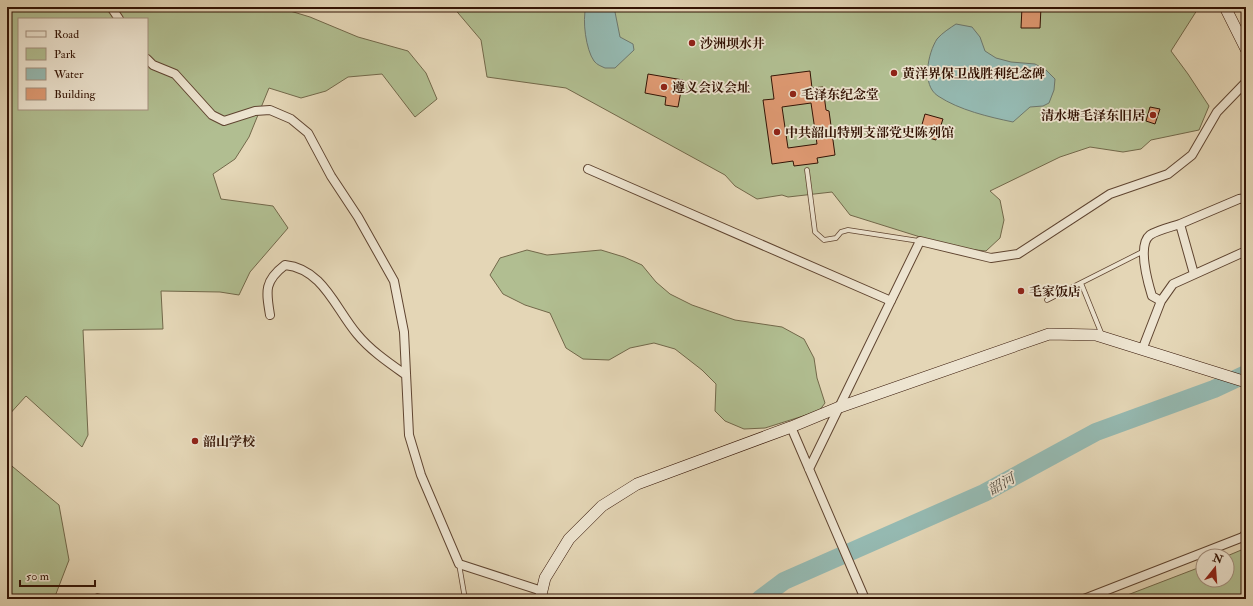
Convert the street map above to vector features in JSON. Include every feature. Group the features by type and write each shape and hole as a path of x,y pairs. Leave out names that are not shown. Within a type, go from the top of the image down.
{"main road":[{"path":"1225,7 1246,49"},
{"path":"541,595 545,578 569,539 602,506 637,484 791,428 837,408 1049,334 1096,335 1246,382"}],"street":[{"path":"111,7 118,18"},
{"path":"148,60 152,65 175,74 212,115 224,121 255,111 270,110 291,119 308,133 331,176 358,216 394,281 404,332 409,436 420,475 459,564 541,595"},
{"path":"809,469 837,408 920,242 992,258 1018,254 1110,194 1168,174 1192,155 1217,112 1246,82"},
{"path":"588,169 891,300"},
{"path":"1161,301 1152,296 1147,280 1144,251 1145,242 1150,235 1238,199 1246,198"},
{"path":"1180,224 1194,274"},
{"path":"1142,350 1161,301 1173,284 1246,251"},
{"path":"270,315 266,293 273,274 285,265 298,266 319,281 357,335 406,375"},
{"path":"791,428 865,599"},
{"path":"1084,599 1243,537 1246,533"}],"lane":[{"path":"807,170 815,232 824,240 836,238 841,232 848,230 920,242"},
{"path":"1047,300 1144,251"},
{"path":"1081,283 1103,338"},
{"path":"459,564 465,599"},
{"path":"92,599 97,596 110,599"}],"green space":[{"path":"7,7 106,7 127,10 131,7 277,7 310,17 358,37 408,51 426,73 437,99 415,117 382,74 348,77 326,91 301,98 269,88 249,137 235,159 213,174 221,199 273,206 288,228 250,272 239,295 220,292 161,291 163,329 83,330 88,435 82,447 26,396 7,417"},
{"path":"453,7 1199,7 1171,51 1209,106 1199,130 1151,140 1141,149 1123,152 1090,147 1060,157 990,191 1000,200 1004,220 1000,238 986,251 958,248 850,215 832,192 788,197 782,195 757,199 735,186 725,175 566,88 487,77 481,40"},
{"path":"527,250 547,255 601,250 624,257 642,265 656,282 670,294 692,305 735,320 782,327 804,339 814,358 817,378 825,403 819,411 765,428 744,429 725,421 715,411 716,384 702,370 675,349 654,343 630,348 609,360 583,359 566,348 550,313 525,305 503,294 490,275 500,258"},
{"path":"7,462 59,505 69,560 54,599 7,599"},
{"path":"1246,548 1246,599 1117,599 1195,569 1195,588 1235,588 1235,553"}],"water":[{"path":"586,7 614,7 620,37 633,44 634,50 615,68 605,68 599,65 591,56 587,43 584,19"},
{"path":"956,24 972,27 980,37 985,51 996,58 1011,62 1035,64 1046,70 1055,79 1054,90 1049,103 1043,106 1030,107 1013,122 965,109 938,96 929,84 928,69 931,52 937,39"}],"building":[{"path":"1022,7 1041,7 1040,28 1021,28"},
{"path":"810,71 812,88 823,87 826,110 829,111 835,155 817,158 818,163 794,166 793,161 772,164 763,100 774,99 771,76","holes":["811,103 817,144 788,148 782,107"]},
{"name":"遵义会议会址","path":"648,74 683,80 678,107 665,105 666,97 645,93"},
{"name":"清水塘毛泽东旧居","path":"1150,107 1160,109 1155,124 1146,121"},
{"path":"925,114 943,119 936,140 919,135"}],"waterway":[{"name":"韶河","path":"760,599 784,581 984,493 1096,432 1214,389 1246,374"}],"place":[{"name":"沙洲坝水井","path":"692,43"},
{"name":"黄洋界保卫战胜利纪念碑","path":"894,73"},
{"name":"遵义会议会址","path":"664,87"},
{"name":"毛泽东纪念堂","path":"793,94"},
{"name":"清水塘毛泽东旧居","path":"1153,115"},
{"name":"中共韶山特别支部党史陈列馆","path":"777,132"},
{"name":"毛家饭店","path":"1021,291"},
{"name":"韶山学校","path":"195,441"}]}
